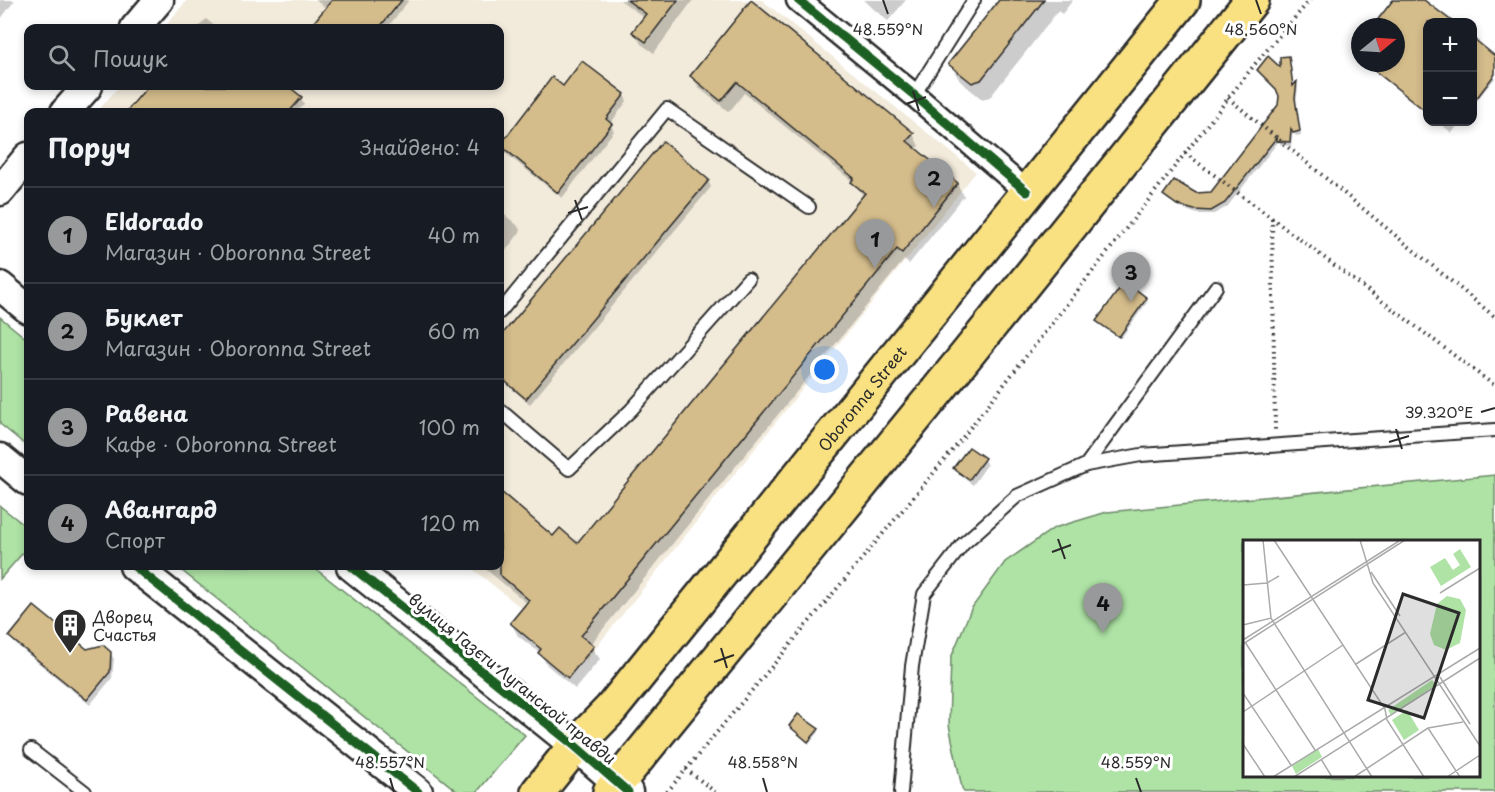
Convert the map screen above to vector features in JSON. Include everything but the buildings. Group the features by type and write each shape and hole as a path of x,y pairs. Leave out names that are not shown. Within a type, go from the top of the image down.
{"main road":[{"name":"Oboronna Street","path":"538,792 575,746 618,700 1183,0"},
{"path":"618,789 1252,0"}],"street":[{"path":"138,24 159,0"},
{"path":"798,0 1027,192"},
{"path":"69,108 84,90"},
{"path":"0,191 24,162"},
{"path":"0,286 24,306"},
{"path":"0,458 24,478"},
{"path":"139,570 418,792"},
{"name":"вулиця Газєти Луганской правди","path":"356,570 575,746 618,789"}],"lane":[{"path":"914,95 974,0"},
{"path":"504,307 667,110 809,207"},
{"path":"504,413 569,469 631,410 748,279"},
{"path":"1086,465 1216,287"},
{"path":"902,791 912,666 924,594 963,544 1017,496 1086,465 1141,454 1495,430"},
{"path":"31,750 85,792"}],"path":[{"path":"667,792 952,451 1228,98 1310,0"},
{"path":"1228,98 1495,318"},
{"path":"1185,153 1495,386"},
{"path":"1272,218 1275,444"},
{"path":"686,769 715,792"}],"shaded area":[{"path":"187,0 762,0 976,172 586,660 474,570 504,570 504,108 100,108 116,90 504,90 504,24 167,24"}],"green space":[{"path":"0,317 24,337 24,444 0,424"},
{"path":"1495,475 1495,792 964,792 949,725 951,658 971,609 1005,562 1054,528 1107,512"},
{"path":"0,506 24,525 24,552 0,579"},
{"path":"181,570 317,570 525,735 477,792 458,792"}],"cycle path":[{"path":"798,0 1027,192"},
{"path":"139,570 418,792"},
{"path":"356,570 575,746 628,792"}],"place":[{"name":"Буклет","path":"934,208"},
{"name":"Eldorado","path":"875,269"},
{"name":"Равена","path":"1131,302"},
{"name":"Авангард","path":"1103,633"},
{"name":"Дворец Счастья","path":"70,654"}]}
